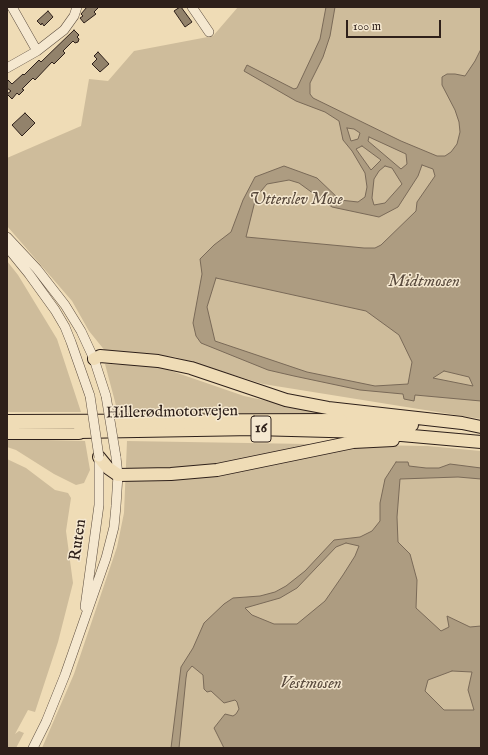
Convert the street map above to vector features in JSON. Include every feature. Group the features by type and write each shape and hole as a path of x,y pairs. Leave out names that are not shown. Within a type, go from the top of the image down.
{"highway":[{"name":"Hillerødmotorvejen","path":"7,422 340,421"},
{"name":"Hillerødmotorvejen","path":"7,432 79,432"}],"main road":[{"path":"94,359 100,356 158,360 191,368 286,400 328,408 462,423 481,427"},
{"name":"Hillerødmotorvejen","path":"340,421 425,425 481,431"},
{"name":"Hillerødmotorvejen","path":"79,432 254,429 367,432 443,437 481,442"},
{"path":"99,457 108,468 118,475 171,474 217,470 353,442 443,437"}],"street":[{"path":"12,7 37,51"},
{"path":"7,68 37,51 64,30 74,16 77,7"},
{"path":"192,7 209,32"},
{"name":"Ruten","path":"7,238 53,288 81,332 94,359 106,396 118,475 114,527 106,558 65,675 46,722 33,748"},
{"name":"Ruten","path":"7,247 29,274 61,321 71,342 90,396 99,457 99,505 82,626"},
{"path":"84,377 86,369 94,359"}],"green space":[{"name":"Utterslev Mose","path":"238,7 481,7 481,419 263,384 175,357 106,352 89,331 72,301 7,226 7,158 81,126 89,79 108,81 134,51 213,36"},
{"path":"7,261 18,275 57,339 81,412 7,412"},
{"path":"105,364 157,366 244,396 337,416 118,413"},
{"path":"7,439 85,441 90,470 84,483 76,485 54,474 16,450 7,447"},
{"path":"127,441 428,446 481,451 481,748 42,748 74,674 117,547 124,513"},
{"path":"7,459 26,468 55,490 68,493 71,498 66,531 73,583 58,642 35,712 28,710 15,734 19,731 24,733 16,748 7,748"}],"water":[{"name":"Midtmosen","path":"326,7 335,7 330,36 323,57 310,83 310,94 313,98 401,141 437,156 445,156 451,152 457,144 460,132 459,122 455,110 442,85 442,77 447,74 465,76 481,49 481,401 415,395 414,401 404,399 403,394 360,390 294,376 268,370 201,343 196,336 193,323 202,274 200,259 214,245 231,232 243,200 255,177 284,166 317,178 340,200 358,202 365,197 367,187 365,173 352,151 343,140 339,121 325,112 296,101 244,71 247,65 294,89 297,88 320,39","holes":["347,128 354,129 360,133 358,139 351,141","369,137 406,154 407,164 401,169 368,141","362,146 381,160 371,170 356,149","422,165 433,169 435,176 417,202 416,211 381,245 375,248 246,237 256,197 267,184 289,180 299,183 332,207 379,217 398,207 418,176","385,166 392,168 402,184 385,203 374,205 372,198 374,179 379,171","216,278 366,311 399,335 412,362 408,384 375,386 307,372 215,341 207,307","444,371 469,377 473,386 433,378"]},
{"name":"Vestmosen","path":"396,462 408,462 409,466 426,468 439,468 450,464 481,468 481,479 458,477 400,479 397,517 398,542 410,554 417,580 416,608 441,631 449,627 447,616 470,627 481,626 481,748 224,748 214,728 225,714 233,716 236,714 239,709 237,702 235,700 224,703 211,691 207,692 204,689 203,675 192,666 187,672 186,678 179,748 171,748 181,667 193,648 204,623 224,604 233,598 260,596 275,592 286,586 305,571 334,540 360,537 372,531 380,521 380,503 385,479","holes":["346,543 359,546 355,556 325,601 297,624 274,624 252,615 245,608 280,598 297,588 336,547","452,671 472,672 468,690 474,710 444,710 425,691 428,680"]}],"building":[{"path":"87,7 99,7 94,12 96,14 84,23 80,18 83,16 81,14"},
{"path":"180,7 192,22 185,27 174,11"},
{"path":"48,11 53,17 44,26 42,23 41,25 37,21"},
{"path":"74,30 79,35 77,37 79,39 78,42 75,43 73,41 63,51 65,53 54,64 52,62 35,80 33,78 22,89 24,90 19,95 17,93 12,99 7,94 11,91 7,88 7,79 12,84 23,74 24,75 39,60 41,62"},
{"path":"98,52 109,64 100,72 92,64 97,59 94,56"},
{"path":"25,113 35,123 22,136 12,125"}]}
